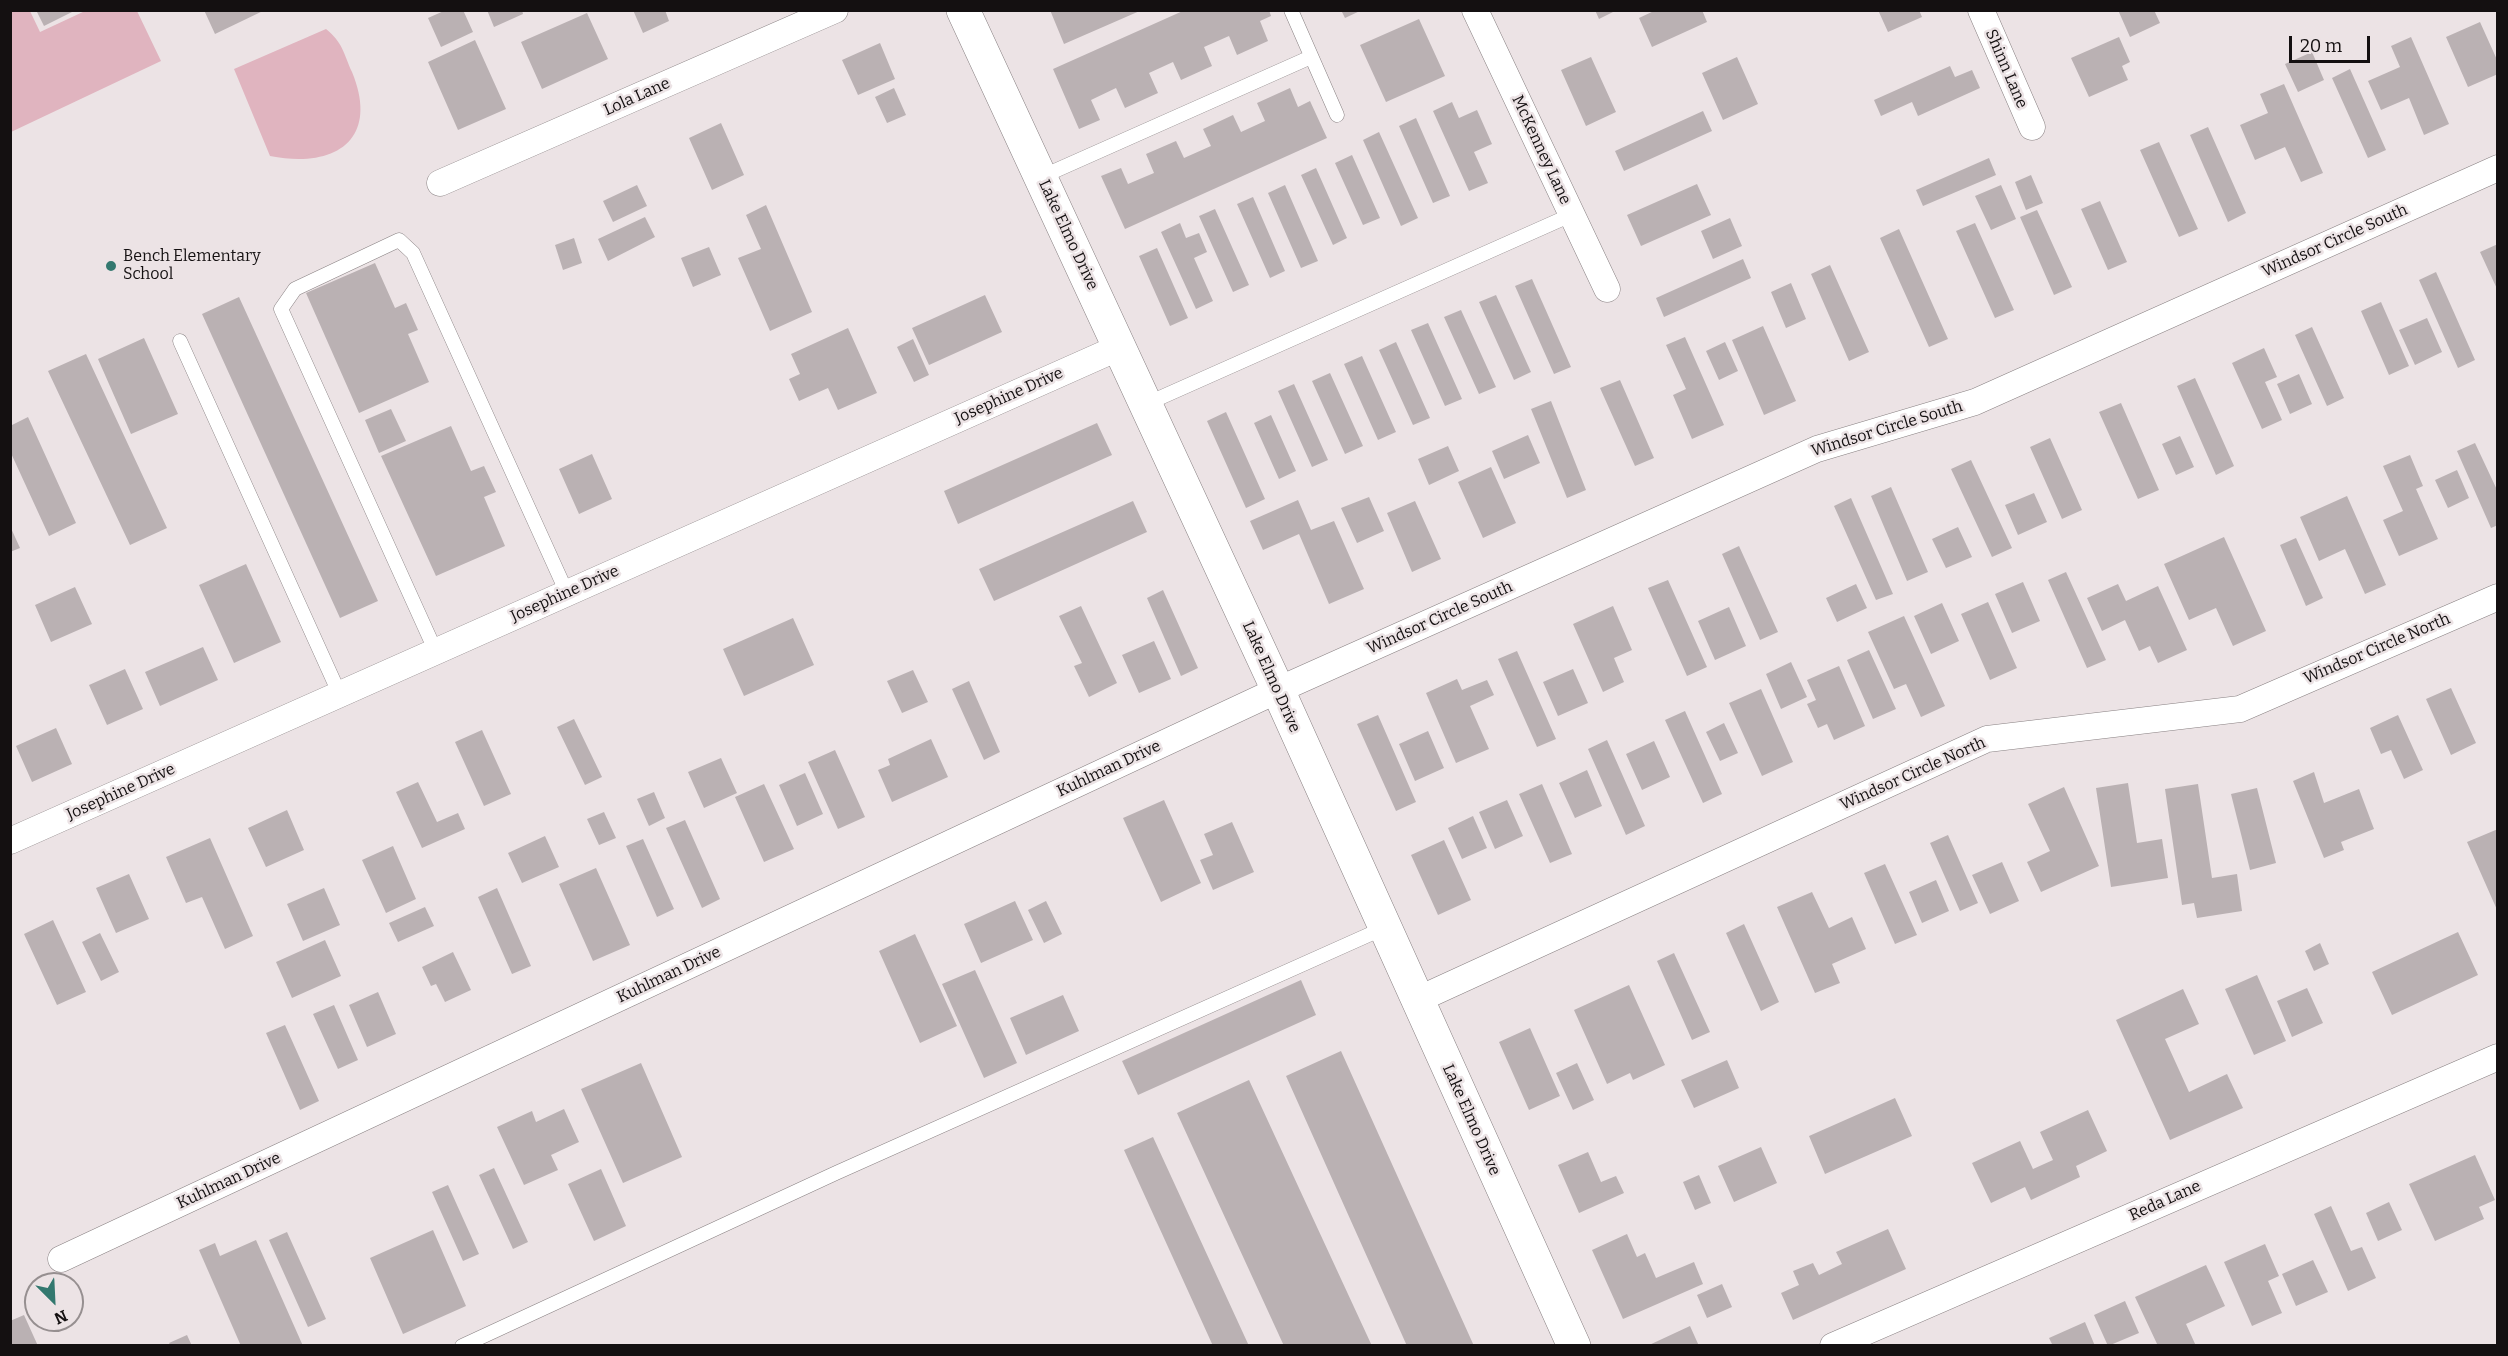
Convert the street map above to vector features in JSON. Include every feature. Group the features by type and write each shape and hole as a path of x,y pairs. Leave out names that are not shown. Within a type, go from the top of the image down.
{"main road":[{"name":"Lake Elmo Drive","path":"963,10 1278,690 1574,1346"}],"street":[{"name":"Lola Lane","path":"440,183 835,10"},
{"name":"McKenney Lane","path":"1475,10 1607,289"},
{"name":"Shinn Lane","path":"1981,10 2032,127"},
{"name":"Windsor Circle South","path":"1278,690 1817,449 1975,402 2498,168"},
{"name":"Josephine Drive","path":"10,841 1120,346"},
{"name":"Windsor Circle North","path":"1417,1000 1987,739 2240,709 2498,597"},
{"name":"Kuhlman Drive","path":"61,1259 1278,690"},
{"name":"Reda Lane","path":"1833,1346 2498,1057"}],"lane":[{"path":"1291,10 1337,115"},
{"path":"1041,177 1311,57"},
{"path":"1146,404 1571,214"},
{"path":"436,652 281,309 295,288 399,240 413,253 567,593"},
{"path":"180,341 340,694"},
{"path":"462,1346 836,1173 1384,928"}],"shaded area":[{"path":"10,11 30,11 40,32 85,11 137,11 161,61 11,132"},
{"path":"326,29 342,48 359,96 360,116 355,132 346,144 332,153 314,158 293,159 270,156 234,69"}],"building":[{"path":"36,10 76,10 44,26"},
{"path":"204,10 265,10 215,34"},
{"path":"446,10 463,10 473,32 441,47 428,18"},
{"path":"487,10 522,10 523,14 494,27"},
{"path":"633,10 665,10 669,21 643,33"},
{"path":"1050,10 1142,10 1064,44"},
{"path":"1185,10 1269,10 1271,16 1260,21 1268,41 1237,55 1229,36 1204,47 1212,66 1181,80 1173,62 1149,73 1158,93 1125,108 1116,88 1091,100 1100,120 1079,129 1053,69"},
{"path":"1341,10 1362,10 1345,18"},
{"path":"1595,10 1617,10 1599,19"},
{"path":"1656,10 1702,10 1707,22 1652,47 1639,18"},
{"path":"1878,10 1919,10 1922,17 1888,32"},
{"path":"2118,10 2154,10 2160,23 2130,37"},
{"path":"587,13 608,59 542,89 521,42"},
{"path":"1419,19 1445,76 1386,102 1360,45"},
{"path":"2480,22 2498,62 2498,74 2468,87 2446,37"},
{"path":"2119,37 2130,62 2122,66 2128,80 2089,97 2071,58"},
{"path":"2411,37 2449,124 2424,135 2409,98 2381,110 2368,81 2400,67 2391,46"},
{"path":"475,40 506,109 458,130 428,62"},
{"path":"880,43 895,79 858,95 842,60"},
{"path":"2312,52 2324,80 2298,92 2285,64"},
{"path":"1591,57 1616,112 1586,126 1561,70"},
{"path":"1737,57 1758,104 1723,120 1702,73"},
{"path":"1950,66 1955,77 1972,70 1980,88 1918,116 1912,102 1881,116 1874,100"},
{"path":"2350,69 2386,150 2368,158 2332,78"},
{"path":"2284,84 2323,173 2301,182 2285,147 2255,160 2240,125 2268,113 2260,94"},
{"path":"894,88 906,115 887,123 875,97"},
{"path":"1290,88 1298,107 1310,101 1327,138 1125,229 1101,176 1121,168 1128,184 1154,173 1146,154 1176,141 1184,158 1211,146 1203,129 1233,115 1241,132 1265,121 1257,103"},
{"path":"1452,102 1459,118 1477,110 1492,144 1474,152 1488,183 1469,191 1433,111"},
{"path":"1703,111 1712,131 1624,171 1615,151"},
{"path":"1416,118 1450,196 1433,203 1399,126"},
{"path":"721,123 744,175 712,190 689,138"},
{"path":"2208,127 2246,213 2228,222 2190,135"},
{"path":"1379,132 1418,218 1401,226 1363,140"},
{"path":"2159,142 2198,229 2179,237 2140,150"},
{"path":"1352,155 1380,218 1363,225 1335,163"},
{"path":"1989,158 1996,175 1923,206 1916,190"},
{"path":"1316,168 1347,238 1333,245 1301,175"},
{"path":"2031,175 2043,203 2026,210 2015,182"},
{"path":"1697,184 1711,215 1641,246 1627,215"},
{"path":"637,185 647,206 613,222 603,201"},
{"path":"1285,185 1318,261 1301,268 1268,193"},
{"path":"2001,185 2016,219 1991,230 1975,196"},
{"path":"1253,197 1285,271 1270,278 1237,204"},
{"path":"2100,201 2127,262 2108,270 2081,209"},
{"path":"766,205 812,312 770,331 738,258 761,249 746,215"},
{"path":"1215,209 1249,285 1233,292 1199,216"},
{"path":"2037,210 2072,287 2054,295 2020,217"},
{"path":"645,217 655,237 608,261 598,239"},
{"path":"1730,218 1742,246 1713,259 1701,231"},
{"path":"1180,223 1186,238 1199,233 1207,252 1194,258 1213,301 1196,309 1161,232"},
{"path":"1975,223 2014,310 1995,318 1956,231"},
{"path":"1899,229 1948,339 1929,347 1880,238"},
{"path":"574,238 582,263 563,270 555,245"},
{"path":"2498,244 2498,291 2480,252"},
{"path":"709,247 721,275 693,287 681,258"},
{"path":"1157,248 1188,318 1170,326 1139,256"},
{"path":"1743,259 1751,278 1664,317 1656,298"},
{"path":"375,263 395,308 406,303 418,330 408,334 429,382 359,413 306,293"},
{"path":"1830,265 1869,352 1849,361 1811,274"},
{"path":"2436,272 2475,360 2458,368 2419,280"},
{"path":"1532,279 1571,367 1554,374 1515,286"},
{"path":"1791,283 1806,319 1786,328 1771,292"},
{"path":"985,295 1002,332 929,365 912,328"},
{"path":"1496,295 1531,372 1514,380 1479,302"},
{"path":"239,297 378,601 340,618 202,314"},
{"path":"2381,302 2409,366 2389,375 2361,311"},
{"path":"1461,310 1496,387 1479,394 1444,317"},
{"path":"2427,318 2442,352 2415,365 2399,330"},
{"path":"1428,323 1462,399 1445,406 1411,330"},
{"path":"1763,326 1796,401 1764,415 1732,340"},
{"path":"2312,327 2344,398 2327,406 2295,335"},
{"path":"848,328 877,393 838,410 828,388 799,401 789,379 800,374 791,354"},
{"path":"1685,337 1724,425 1692,439 1673,395 1686,389 1666,345"},
{"path":"144,338 178,414 131,434 98,359"},
{"path":"913,339 929,375 914,382 897,347"},
{"path":"1396,342 1430,418 1413,425 1379,350"},
{"path":"1725,342 1738,371 1719,380 1706,351"},
{"path":"2264,348 2277,377 2265,382 2282,420 2262,429 2232,363"},
{"path":"86,354 167,528 130,545 48,371"},
{"path":"1362,356 1396,432 1378,440 1344,364"},
{"path":"1330,373 1363,446 1345,454 1312,381"},
{"path":"2299,374 2312,404 2290,414 2277,384"},
{"path":"2195,378 2234,466 2216,475 2177,386"},
{"path":"1620,380 1654,458 1635,466 1600,388"},
{"path":"1294,384 1328,460 1312,467 1278,391"},
{"path":"1551,401 1586,490 1567,498 1531,409"},
{"path":"2121,403 2159,490 2138,499 2099,412"},
{"path":"391,409 406,441 379,453 365,420"},
{"path":"1226,412 1265,499 1246,508 1207,421"},
{"path":"1271,415 1296,471 1279,479 1254,423"},
{"path":"28,417 76,523 49,536 10,451 10,426"},
{"path":"1097,423 1112,455 958,524 944,491"},
{"path":"451,426 471,471 484,466 496,492 484,497 505,546 436,576 381,456"},
{"path":"1528,435 1540,463 1504,479 1492,451"},
{"path":"2180,436 2194,467 2176,475 2162,444"},
{"path":"2050,438 2082,510 2062,519 2030,447"},
{"path":"2475,443 2498,492 2498,525 2491,528 2457,451"},
{"path":"1448,446 1459,471 1429,485 1418,459"},
{"path":"592,454 612,499 579,514 559,469"},
{"path":"2410,455 2423,486 2416,489 2438,539 2399,556 2383,520 2403,511 2383,466"},
{"path":"1971,460 2012,548 1992,557 1951,469"},
{"path":"1491,467 1516,523 1483,538 1458,482"},
{"path":"2457,470 2469,498 2448,508 2435,480"},
{"path":"1891,487 1928,572 1907,581 1871,496"},
{"path":"2034,493 2047,522 2018,535 2005,505"},
{"path":"2347,496 2386,585 2365,594 2345,549 2319,561 2300,517"},
{"path":"1369,497 1384,531 1357,543 1341,508"},
{"path":"1851,498 1893,594 1876,600 1834,506"},
{"path":"1298,500 1311,530 1334,521 1364,589 1329,604 1299,534 1263,550 1250,521"},
{"path":"1133,501 1147,532 994,601 979,569"},
{"path":"1415,501 1441,559 1412,572 1387,513"},
{"path":"10,526 20,548 10,552"},
{"path":"1958,527 1972,557 1946,568 1932,539"},
{"path":"2224,537 2266,631 2233,646 2216,608 2189,620 2164,564"},
{"path":"2296,538 2323,598 2306,606 2280,545"},
{"path":"1739,546 1778,632 1760,640 1722,554"},
{"path":"246,564 281,642 234,663 199,585"},
{"path":"2066,572 2106,660 2087,668 2048,580"},
{"path":"1668,580 1707,667 1687,676 1648,588"},
{"path":"2023,582 2040,621 2012,633 1995,594"},
{"path":"1856,584 1867,608 1837,622 1826,598"},
{"path":"2118,584 2126,601 2158,586 2187,650 2158,663 2150,646 2139,651 2125,620 2102,631 2087,598"},
{"path":"75,587 92,624 51,642 35,605"},
{"path":"1163,590 1198,668 1181,676 1147,598"},
{"path":"1988,602 2017,668 1990,680 1961,614"},
{"path":"1942,603 1959,641 1931,654 1914,616"},
{"path":"1081,606 1117,683 1089,697 1074,666 1082,663 1059,616"},
{"path":"1613,606 1632,650 1614,658 1624,682 1603,692 1573,624"},
{"path":"1729,607 1746,646 1715,660 1698,621"},
{"path":"1904,616 1945,706 1921,717 1906,684 1894,689 1868,632"},
{"path":"793,618 814,665 744,696 723,649"},
{"path":"1154,641 1171,679 1139,693 1122,655"},
{"path":"203,647 218,680 160,706 145,672"},
{"path":"1869,650 1896,709 1873,719 1847,660"},
{"path":"1517,651 1556,739 1537,747 1498,659"},
{"path":"1791,662 1807,697 1781,709 1766,674"},
{"path":"1839,666 1865,726 1834,740 1827,724 1818,728 1807,704 1816,700 1807,680"},
{"path":"125,669 143,709 107,725 89,685"},
{"path":"1573,669 1588,703 1558,716 1543,682"},
{"path":"913,670 928,702 902,713 887,681"},
{"path":"1457,679 1462,690 1487,680 1494,695 1470,706 1489,749 1456,763 1426,693"},
{"path":"969,681 1000,752 984,760 952,689"},
{"path":"2451,688 2476,743 2451,755 2426,699"},
{"path":"1761,689 1793,762 1762,776 1729,703"},
{"path":"1685,711 1722,794 1703,803 1665,720"},
{"path":"1378,715 1416,802 1396,811 1357,724"},
{"path":"2398,715 2423,770 2404,779 2391,750 2381,754 2370,728"},
{"path":"574,719 602,777 585,785 557,727"},
{"path":"1724,723 1738,753 1720,761 1706,732"},
{"path":"56,728 72,764 32,782 16,746"},
{"path":"482,730 511,794 484,806 455,742"},
{"path":"1428,731 1444,768 1415,781 1399,744"},
{"path":"931,739 948,777 892,802 878,770 890,765 888,759"},
{"path":"1607,740 1645,826 1626,835 1588,749"},
{"path":"1654,741 1670,777 1642,790 1626,754"},
{"path":"835,750 865,817 838,829 808,762"},
{"path":"721,758 737,793 704,808 688,772"},
{"path":"1587,770 1602,806 1575,818 1559,783"},
{"path":"2314,772 2324,803 2359,789 2374,829 2341,842 2344,850 2324,858 2293,781"},
{"path":"805,773 823,814 797,826 779,785"},
{"path":"418,782 437,822 458,813 465,829 422,848 396,792"},
{"path":"2128,783 2137,843 2162,839 2168,878 2111,887 2096,788"},
{"path":"764,784 794,849 764,862 735,797"},
{"path":"1542,784 1572,854 1550,863 1519,794"},
{"path":"2198,784 2212,878 2237,874 2242,911 2197,918 2194,903 2182,905 2165,789"},
{"path":"2064,787 2099,866 2041,892 2027,862 2050,851 2028,804"},
{"path":"2257,788 2276,863 2250,870 2231,794"},
{"path":"654,792 665,818 649,826 637,799"},
{"path":"1164,800 1201,883 1161,902 1123,818"},
{"path":"1507,800 1523,836 1495,849 1479,812"},
{"path":"287,810 304,850 266,867 248,828"},
{"path":"604,812 616,838 599,845 587,819"},
{"path":"1473,816 1487,848 1462,859 1448,828"},
{"path":"685,820 720,899 702,908 666,828"},
{"path":"1232,822 1254,872 1213,890 1200,860 1213,855 1204,834"},
{"path":"2498,829 2498,912 2467,842"},
{"path":"1948,835 1978,903 1960,911 1930,843"},
{"path":"545,836 559,867 522,883 508,853"},
{"path":"210,838 253,936 225,949 202,897 186,903 166,857"},
{"path":"643,839 674,909 657,917 626,846"},
{"path":"1444,840 1471,900 1438,915 1411,855"},
{"path":"393,846 416,899 386,913 362,860"},
{"path":"2002,862 2019,901 1990,914 1972,875"},
{"path":"1885,864 1917,935 1895,944 1864,873"},
{"path":"596,868 630,945 593,961 559,884"},
{"path":"129,874 149,919 116,933 96,888"},
{"path":"1936,880 1949,911 1922,923 1909,892"},
{"path":"324,888 340,925 303,941 287,904"},
{"path":"497,888 531,966 512,974 478,897"},
{"path":"1812,892 1829,928 1852,917 1866,949 1832,964 1840,983 1815,993 1777,907"},
{"path":"1015,901 1033,940 981,963 964,924"},
{"path":"1046,901 1062,934 1044,943 1028,910"},
{"path":"425,907 434,926 398,942 389,923"},
{"path":"53,920 86,992 57,1005 24,934"},
{"path":"1744,924 1779,1002 1761,1011 1726,933"},
{"path":"2458,932 2478,975 2392,1015 2372,972"},
{"path":"100,933 119,972 101,981 82,942"},
{"path":"915,934 957,1026 920,1043 879,951"},
{"path":"325,940 341,976 292,998 276,962"},
{"path":"2320,943 2329,964 2314,971 2305,951"},
{"path":"453,952 471,990 445,1002 436,984 431,986 422,967"},
{"path":"1674,953 1710,1032 1692,1040 1657,961"},
{"path":"975,970 1017,1063 984,1078 942,984"},
{"path":"2257,975 2286,1041 2254,1055 2225,989"},
{"path":"1301,980 1316,1015 1138,1095 1122,1061"},
{"path":"1629,985 1665,1065 1633,1080 1630,1073 1607,1084 1574,1010"},
{"path":"2307,988 2323,1023 2292,1037 2277,1001"},
{"path":"2183,989 2199,1024 2165,1039 2189,1092 2227,1074 2243,1108 2170,1140 2116,1020"},
{"path":"378,992 396,1034 367,1047 349,1005"},
{"path":"1063,995 1079,1031 1026,1055 1010,1018"},
{"path":"334,1005 358,1060 338,1069 313,1014"},
{"path":"285,1025 319,1101 300,1110 266,1033"},
{"path":"1530,1028 1560,1096 1529,1110 1499,1042"},
{"path":"1341,1051 1474,1346 1407,1346 1286,1076"},
{"path":"1727,1060 1739,1088 1694,1108 1681,1080"},
{"path":"641,1063 682,1157 623,1183 581,1089"},
{"path":"1577,1063 1594,1100 1573,1110 1556,1073"},
{"path":"1249,1080 1372,1346 1284,1346 1177,1113"},
{"path":"1895,1098 1912,1136 1825,1174 1809,1136"},
{"path":"564,1109 579,1142 551,1155 558,1170 524,1185 497,1127 532,1111 536,1122"},
{"path":"2088,1110 2107,1151 2076,1166 2080,1177 2031,1200 2025,1187 1991,1203 1972,1163 2020,1141 2033,1169 2053,1160 2040,1132"},
{"path":"1153,1137 1249,1346 1213,1346 1124,1150"},
{"path":"1761,1147 1777,1183 1734,1202 1718,1166"},
{"path":"1588,1152 1601,1182 1616,1176 1624,1193 1579,1213 1558,1165"},
{"path":"2475,1155 2495,1200 2479,1207 2484,1219 2435,1241 2409,1184"},
{"path":"494,1168 528,1242 513,1249 479,1175"},
{"path":"601,1169 626,1226 594,1241 568,1184"},
{"path":"1699,1175 1711,1203 1695,1210 1683,1182"},
{"path":"448,1185 479,1254 463,1261 432,1192"},
{"path":"2389,1202 2402,1230 2378,1241 2366,1213"},
{"path":"2331,1206 2351,1251 2362,1247 2376,1278 2348,1291 2314,1214"},
{"path":"1888,1229 1906,1269 1793,1320 1781,1293 1799,1285 1793,1271 1813,1263 1819,1275 1842,1264 1836,1252"},
{"path":"433,1230 466,1306 403,1334 370,1258"},
{"path":"287,1232 326,1319 308,1327 269,1240"},
{"path":"1627,1234 1637,1257 1645,1253 1656,1278 1694,1262 1703,1284 1623,1319 1592,1250"},
{"path":"256,1240 303,1346 241,1346 199,1250 215,1243 220,1256"},
{"path":"2265,1244 2279,1276 2268,1281 2282,1313 2252,1326 2224,1262"},
{"path":"2313,1260 2328,1292 2296,1306 2282,1274"},
{"path":"2206,1265 2225,1306 2186,1324 2196,1346 2158,1346 2135,1297"},
{"path":"1722,1284 1732,1307 1707,1318 1697,1295"},
{"path":"2125,1301 2139,1333 2108,1346 2094,1315"},
{"path":"24,1315 24,1332 32,1332 38,1346 10,1346 10,1321"},
{"path":"2085,1322 2095,1346 2053,1346 2049,1338"},
{"path":"1690,1326 1699,1346 1647,1346"},
{"path":"187,1335 192,1346 171,1346 169,1343"}],"place":[{"name":"Bench Elementary School","path":"111,266"}]}
